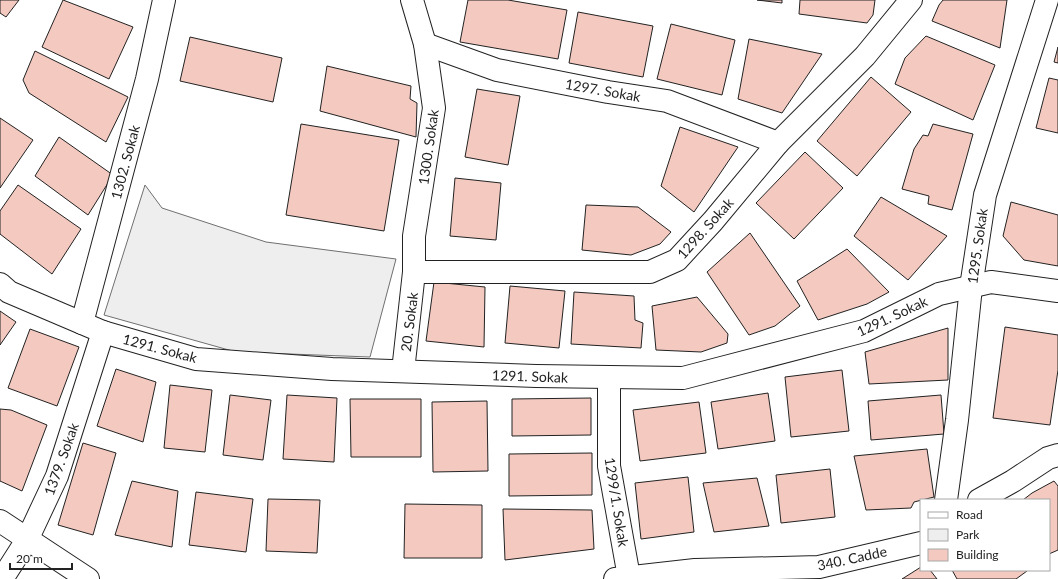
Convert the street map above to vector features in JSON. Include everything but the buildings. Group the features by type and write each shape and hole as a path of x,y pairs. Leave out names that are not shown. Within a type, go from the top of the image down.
{"street":[{"name":"1302. Sokak","path":"82,323 147,79 164,0"},
{"name":"1300. Sokak","path":"412,0 426,44 434,108 414,236 414,272"},
{"name":"1298. Sokak","path":"414,272 650,272 677,260 713,221 778,143 865,56 911,0"},
{"name":"1295. Sokak","path":"946,499 957,420 971,287 985,194 1047,0"},
{"name":"1297. Sokak","path":"426,44 497,70 608,92 667,100 778,143"},
{"name":"20. Sokak","path":"403,371 414,272"},
{"name":"1291. Sokak","path":"0,284 9,292 103,332 196,359 332,369 609,378 683,378 864,331 939,294 990,282 1058,291"},
{"name":"1379. Sokak","path":"2,579 27,540 58,476 103,332"},
{"name":"1299/1. Sokak","path":"609,378 609,466 622,578"},
{"path":"981,499 1013,481 1048,458 1058,455"},
{"path":"0,521 88,579"},
{"name":"340. Cadde","path":"622,578 696,574 822,573 920,543"}],"green space":[{"path":"145,185 162,208 266,242 396,259 370,357 236,352 104,315"}]}
